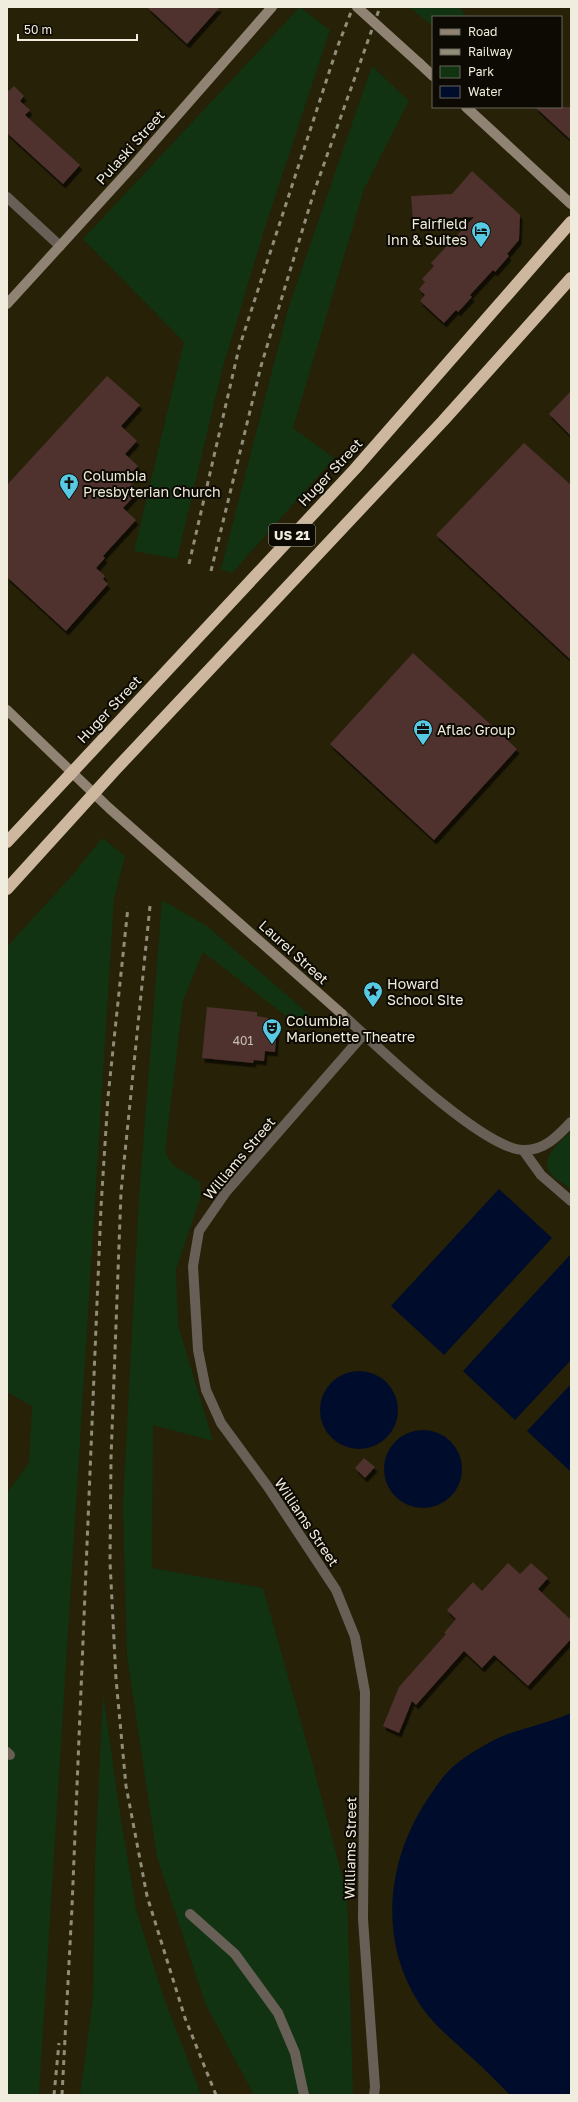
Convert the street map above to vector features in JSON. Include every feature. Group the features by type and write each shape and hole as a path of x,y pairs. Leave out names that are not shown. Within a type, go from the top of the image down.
{"highway":[{"name":"Huger Street","path":"7,842 360,463 571,222"},
{"name":"US 21","path":"7,889 94,793 443,421 571,278"}],"street":[{"name":"Pulaski Street","path":"7,304 272,7"},
{"path":"357,7 432,75"},
{"path":"467,108 571,204"},
{"path":"7,197 60,246"},
{"name":"Laurel Street","path":"7,710 94,793 427,1090 478,1130 497,1141 523,1150"},
{"name":"Williams Street","path":"364,1034 226,1192 199,1232 193,1266 198,1350 206,1390 221,1423 268,1487 336,1590 355,1637 365,1692 363,1919 377,2092"},
{"path":"571,1122 560,1134 540,1148 523,1150 541,1175 571,1201"},
{"path":"190,1914 235,1954 278,2012 296,2053 304,2095"}],"green space":[{"path":"300,7 330,30 265,227 222,370 177,559 134,551 184,342 83,239"},
{"path":"409,7 459,7 466,16 432,16 432,25"},
{"path":"372,66 409,101 364,189 293,428 334,458 232,573 221,569 288,309"},
{"path":"102,838 125,856 114,899 39,2095 7,2095 7,1493 29,1463 32,1406 7,1392 7,947 76,871"},
{"path":"162,900 207,926 312,1017 303,1029 203,952 183,1001 165,1152 173,1165 200,1182 201,1196 176,1269 178,1325 213,1441 153,1425 152,1568 263,1588 310,1754 347,1895 353,2095 254,2095 205,2003 157,1857 127,1656 123,1505 139,1197"},
{"path":"571,1131 571,1189 551,1174 547,1162 552,1151"},
{"path":"103,1694 120,1813 136,1909 162,1993 201,2095 80,2095 93,1999 95,1862"}],"water":[{"path":"499,1189 552,1238 444,1355 391,1306"},
{"path":"570,1255 571,1360 515,1420 463,1371"},
{"path":"351,1371 367,1371 381,1377 392,1388 398,1402 398,1418 392,1432 381,1443 367,1449 351,1449 337,1443 326,1432 320,1418 320,1402 326,1388 337,1377"},
{"path":"571,1384 571,1472 527,1431"},
{"path":"415,1430 431,1430 445,1436 456,1447 462,1461 462,1477 456,1491 445,1502 431,1508 415,1508 401,1502 390,1491 384,1477 384,1461 390,1447 401,1436"},
{"path":"571,1713 571,2095 510,2095 430,2018 419,2003 406,1979 397,1953 393,1927 393,1900 396,1874 403,1848 413,1823 433,1791 451,1769 474,1752 501,1737"}],"building":[{"path":"147,7 220,7 187,44"},
{"path":"14,86 24,96 20,101 30,110 25,115 80,165 63,184 7,133 7,89 9,91"},
{"path":"571,107 571,140 536,108"},
{"name":"Fairfield Inn & Suites","path":"472,171 520,215 519,240 507,254 509,256 495,272 493,270 470,295 472,297 458,312 456,310 444,323 420,301 425,295 419,289 425,282 422,279 434,266 431,263 474,217 413,220 411,196 452,194"},
{"name":"Columbia Presbyterian Church","path":"107,376 140,405 121,426 137,441 125,454 138,466 126,479 139,491 123,508 136,520 103,556 105,558 96,568 105,576 103,579 108,584 66,631 7,577 7,485"},
{"path":"571,391 571,436 549,414"},
{"path":"524,443 571,485 571,660 436,535"},
{"name":"Aflac Group","path":"413,653 517,749 434,840 330,744"},
{"path":"207,1007 257,1012 257,1016 268,1018 267,1027 277,1028 275,1052 265,1051 264,1061 254,1060 253,1063 202,1058"},
{"path":"364,1458 375,1467 365,1478 355,1468"},
{"path":"508,1563 520,1574 531,1563 548,1578 538,1589 571,1620 571,1639 528,1686 494,1655 482,1668 464,1651 416,1705 412,1701 399,1733 383,1726 399,1687 446,1634 444,1633 456,1619 447,1610 473,1582 482,1591"}],"railway":[{"path":"189,564 239,348 337,48 353,7"},
{"path":"211,571 261,366 314,192 380,7"},
{"path":"150,906 121,1192 111,1458 110,1562 116,1679 126,1786 147,1896 185,2018 216,2095"},
{"path":"62,2095 72,1907 101,1207 108,1097 128,907"},
{"path":"54,2095 59,2043"}],"place":[{"name":"Fairfield Inn & Suites","path":"481,248"},
{"name":"Columbia Presbyterian Church","path":"69,500"},
{"name":"Aflac Group","path":"423,746"},
{"name":"Howard School Site","path":"373,1008"},
{"name":"Columbia Marionette Theatre","path":"272,1045"}]}
